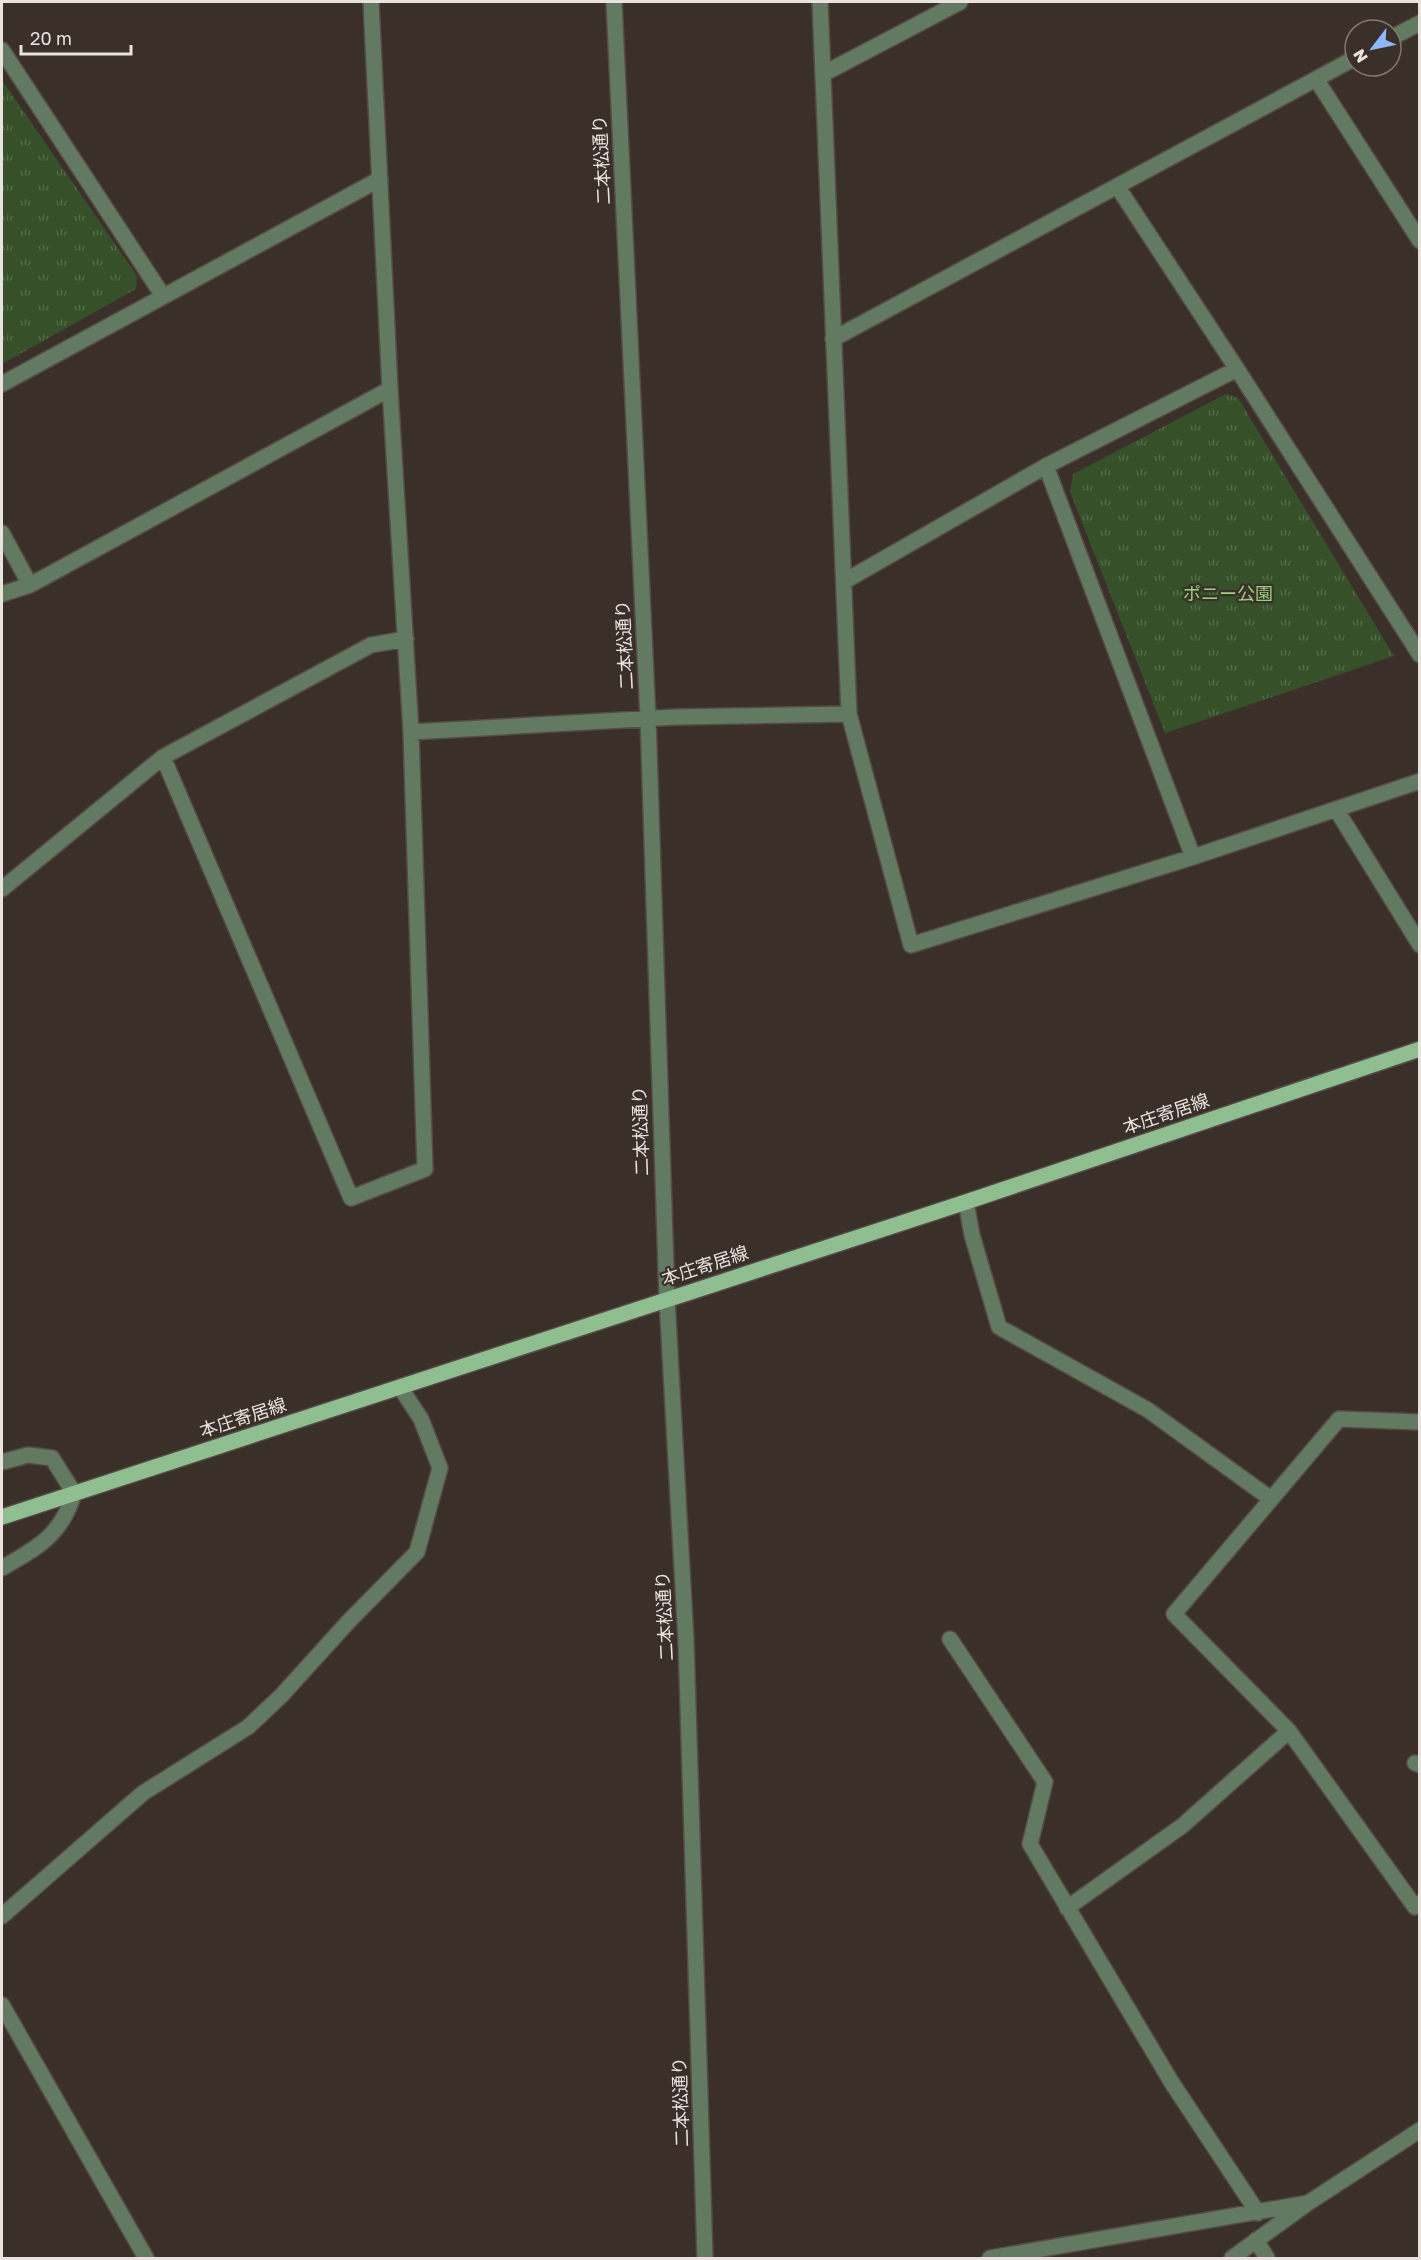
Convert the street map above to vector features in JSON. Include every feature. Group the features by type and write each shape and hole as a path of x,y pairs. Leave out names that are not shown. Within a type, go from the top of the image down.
{"main road":[{"name":"本庄寄居線","path":"2,1517 966,1202 1419,1050"}],"street":[{"path":"163,757 351,1198 425,1169 411,732 390,389 371,2"},
{"name":"二本松通り","path":"614,2 648,718 667,1299 686,1641 705,2259"},
{"path":"820,2 849,714 911,945 1193,857 1419,781"},
{"path":"823,74 960,2"},
{"path":"1403,32 1419,23"},
{"path":"2,50 163,296"},
{"path":"833,339 1343,64"},
{"path":"1316,79 1419,241"},
{"path":"2,384 380,179"},
{"path":"1117,186 1238,369 1419,655"},
{"path":"845,580 1046,466 1238,369"},
{"path":"2,594 30,585 390,389"},
{"path":"1046,466 1193,857"},
{"path":"2,533 30,585"},
{"path":"2,888 163,757 371,645 406,639"},
{"path":"411,732 648,718 849,714"},
{"path":"1336,809 1419,945"},
{"path":"966,1202 972,1235 999,1327 1148,1410 1271,1499"},
{"path":"2,1916 143,1793 248,1727 281,1696 348,1622 417,1552 440,1468 421,1419 400,1387"},
{"path":"1419,1422 1339,1419 1174,1614 1288,1731 1414,1907 1419,1903"},
{"path":"2,1462 28,1455 52,1458 74,1493 69,1511 60,1526 37,1548 2,1568"},
{"path":"950,1639 1045,1782 1030,1844 1172,2083 1258,2213"},
{"path":"1067,1908 1182,1826 1288,1731"},
{"path":"2,2005 146,2259"},
{"path":"1232,2259 1308,2204 1419,2130"},
{"path":"990,2259 1308,2204"},
{"path":"1256,2240 1267,2259"}],"green space":[{"path":"2,80 137,276 136,289 2,364"},
{"name":"ポニー公園","path":"1226,394 1238,398 1394,656 1165,733 1070,492 1073,474"}]}
